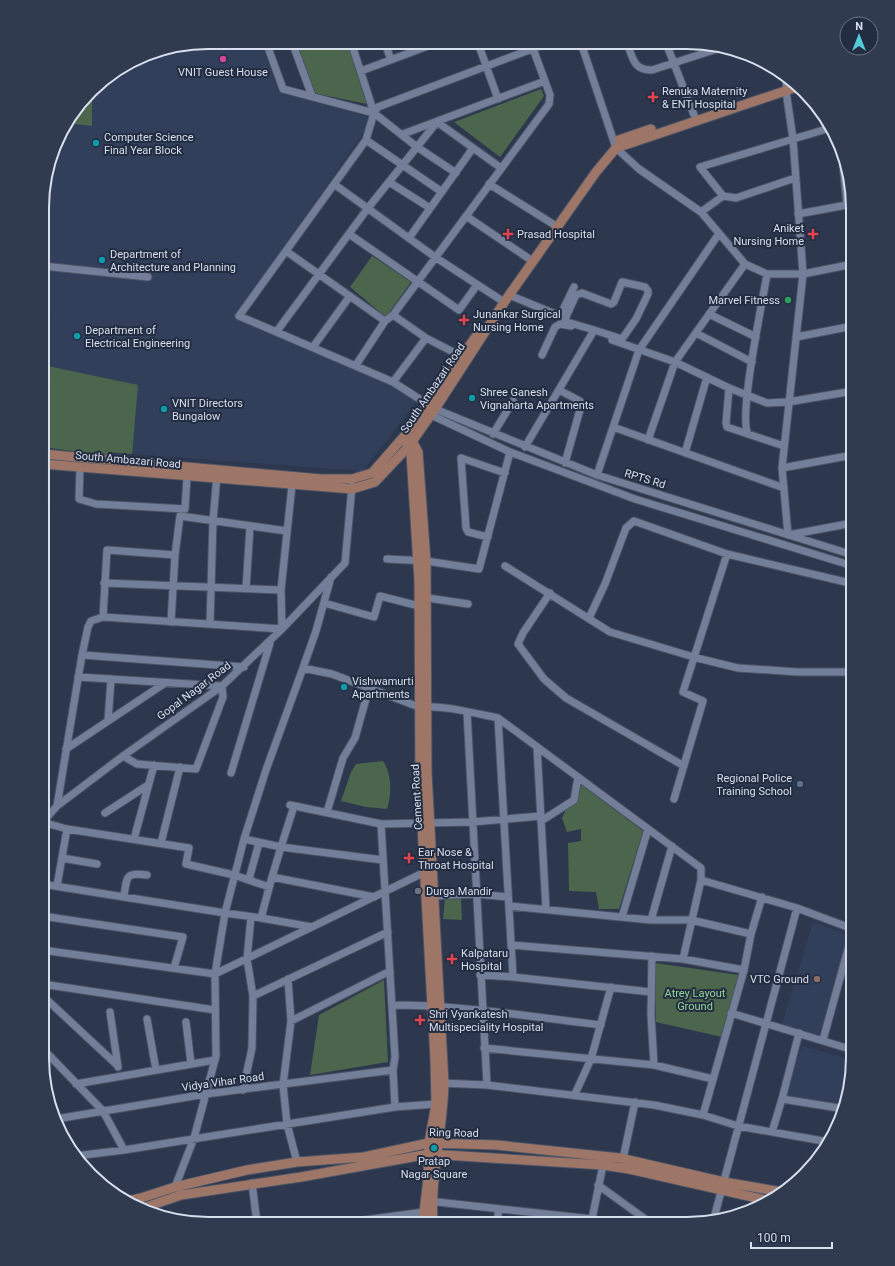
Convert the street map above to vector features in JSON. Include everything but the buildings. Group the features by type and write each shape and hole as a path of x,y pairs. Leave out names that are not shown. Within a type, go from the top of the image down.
{"main road":[{"path":"615,145 788,87"},
{"path":"615,145 694,115 788,87"},
{"name":"South Ambazari Road","path":"49,464 187,477 217,474 292,485 352,489 375,482 408,439 433,412 505,299 528,258 615,145"},
{"name":"South Ambazari Road","path":"408,439 427,404 461,356 505,299 615,145"},
{"path":"49,455 217,474 352,479 372,473 408,439"},
{"name":"Cement Road","path":"408,439 418,452 422,561 419,606 426,823 425,872 439,1083 443,1106 434,1143"},
{"name":"Cement Road","path":"422,561 428,598 422,707"},
{"name":"Cement Road","path":"426,823 434,896 435,1006"},
{"name":"Cement Road","path":"429,1201 436,1104 439,1083"},
{"name":"Ring Road","path":"135,1199 175,1187 247,1170 297,1162 364,1157 434,1143 497,1146 617,1161 774,1191"},
{"name":"Ring Road","path":"149,1206 181,1195 252,1183 300,1177 433,1154 603,1165 617,1161 721,1191 760,1199"},
{"path":"424,1217 424,1212 429,1201"},
{"path":"429,1201 432,1217"}],"street":[{"path":"269,49 283,89 374,113 417,147 456,173"},
{"path":"295,49 312,96"},
{"path":"353,49 374,113"},
{"path":"387,49 391,60"},
{"path":"361,71 391,60 414,49"},
{"path":"480,49 498,99"},
{"path":"525,49 378,107 374,113 366,140 239,316 356,365 392,382 427,404 433,412 510,452 635,499 846,564"},
{"path":"356,365 385,321 393,314 549,104 550,95 533,49"},
{"path":"582,49 615,145 639,169 701,212 718,235 744,264 767,274 803,274 846,265"},
{"path":"629,49 635,64 642,70 652,70 710,51"},
{"path":"668,49 694,115"},
{"path":"402,134 545,81"},
{"path":"788,87 803,274 782,468 788,535 846,524"},
{"path":"437,122 501,168"},
{"path":"277,331 368,208 437,122"},
{"path":"796,178 736,198 723,196 700,167 825,129"},
{"path":"366,140 442,192"},
{"path":"409,238 473,148"},
{"path":"389,182 430,208"},
{"path":"334,184 435,257 477,285 505,299 560,316 574,287"},
{"path":"489,184 553,224"},
{"path":"701,212 723,196"},
{"path":"798,214 846,206"},
{"path":"466,216 528,258"},
{"path":"349,234 459,310 477,285"},
{"path":"597,476 639,350 718,235"},
{"path":"286,251 385,321"},
{"path":"648,440 675,362 744,264"},
{"path":"49,267 148,277"},
{"path":"748,434 745,425 747,396 767,274"},
{"path":"617,340 622,339 636,319 648,294 645,287 622,282 614,302 611,304 578,293 565,319 567,322 617,340 639,350 675,362 747,396 767,403 788,402 846,392"},
{"path":"314,347 350,296"},
{"path":"393,314 426,338 461,356"},
{"path":"709,314 756,337"},
{"path":"542,355 555,328 560,324 593,332"},
{"path":"796,337 846,327"},
{"path":"525,447 593,332"},
{"path":"525,447 593,332"},
{"path":"696,333 752,362"},
{"path":"392,382 426,338"},
{"path":"685,453 707,377"},
{"path":"730,388 726,423 727,427 784,446"},
{"path":"559,390 580,401 581,406 565,463"},
{"path":"493,434 513,401"},
{"name":"RPTS Rd","path":"433,412 493,434 597,476 846,553"},
{"path":"613,427 784,488"},
{"path":"387,559 422,561 479,569 510,452"},
{"path":"782,468 846,456"},
{"path":"488,537 468,532 466,528 461,458 505,473"},
{"path":"80,467 79,498 96,504 185,509 187,477"},
{"path":"210,624 213,520 217,474"},
{"name":"Gopal Nagar Road","path":"49,815 57,806 123,756 222,686 271,641 345,563 352,479"},
{"path":"57,806 82,655 88,627 91,621 103,617 282,629 281,590 292,485"},
{"path":"171,622 172,586 180,516 287,531"},
{"path":"589,618 605,584 626,528 634,521 727,554 846,582"},
{"path":"246,589 250,526"},
{"path":"103,617 107,550 175,554"},
{"path":"674,799 703,701 683,692 727,554"},
{"path":"505,566 610,632 694,657 738,668 798,672 846,672"},
{"path":"175,1187 194,1138 215,1060 215,974 225,913 234,875 266,770 316,630 331,577"},
{"path":"104,583 281,590"},
{"path":"550,593 523,633 518,644 524,654 544,679 566,698 684,766"},
{"path":"324,603 374,617 380,596 419,606"},
{"path":"428,598 468,604"},
{"path":"231,773 271,641"},
{"path":"82,655 244,667"},
{"path":"302,668 332,674 422,707 467,712 498,718 701,868 700,880 683,959"},
{"path":"78,677 222,686 223,697 196,769 137,764 123,756"},
{"path":"108,721 111,679"},
{"path":"66,749 165,682"},
{"path":"327,812 343,758 355,738 369,688"},
{"path":"467,712 486,1085"},
{"path":"498,718 513,976"},
{"path":"537,747 546,909"},
{"path":"134,839 154,765"},
{"path":"161,844 180,767"},
{"path":"261,918 292,805 381,824 472,822 504,818 541,818 574,800 578,777"},
{"path":"104,813 148,784"},
{"path":"49,824 67,829 188,848 186,864 249,879 269,887"},
{"path":"381,824 395,1057 393,1070 395,1107"},
{"path":"57,886 67,829"},
{"path":"622,917 648,829"},
{"path":"244,839 281,847 383,860"},
{"path":"249,879 259,843"},
{"path":"651,920 672,846"},
{"path":"62,858 97,864"},
{"path":"49,951 215,974 425,872"},
{"path":"124,896 126,879 130,875 134,873 147,875"},
{"path":"272,878 374,898"},
{"path":"700,880 797,908 846,927"},
{"path":"49,885 251,916 312,927"},
{"path":"434,896 476,894 508,897"},
{"path":"703,1115 744,970 751,934 762,897"},
{"path":"509,906 651,920 691,920 751,934"},
{"path":"715,1215 797,908"},
{"path":"243,1090 252,1048 253,996 247,959 251,916"},
{"path":"49,917 183,937 174,968"},
{"path":"253,996 388,932"},
{"path":"511,945 683,959 744,970"},
{"path":"652,956 651,992 654,1065"},
{"path":"823,1040 846,956"},
{"path":"291,1021 390,971"},
{"path":"480,975 513,976 651,992"},
{"path":"288,979 291,1021 283,1084 287,1124 297,1162"},
{"path":"49,985 216,1010"},
{"path":"575,1094 591,1059 611,987"},
{"path":"49,1002 118,1066"},
{"path":"392,1005 435,1006 601,1024"},
{"path":"110,1012 119,1077"},
{"path":"731,1013 846,1048"},
{"path":"147,1019 156,1070"},
{"path":"186,1022 191,1064"},
{"path":"772,1132 799,1033"},
{"path":"484,1048 654,1065 713,1079"},
{"path":"49,1055 103,1111 124,1150"},
{"path":"76,1084 215,1060"},
{"name":"Vidya Vihar Road","path":"61,1118 206,1094 393,1070"},
{"path":"439,1083 486,1085 635,1102 703,1115 738,1126 822,1141"},
{"path":"782,1099 838,1108"},
{"path":"617,1161 635,1102"},
{"path":"82,1155 124,1150 395,1107 436,1104"},
{"path":"593,1217 603,1165"},
{"path":"252,1183 256,1217"},
{"path":"598,1185 642,1217"},
{"path":"429,1201 556,1217"},
{"path":"498,1209 498,1217"},
{"path":"399,1217 424,1212"}],"shaded area":[{"path":"263,49 278,91 374,118 234,317 420,397 363,471 132,454 108,456 49,448 49,198 57,157 70,129 89,103 111,82 138,65 167,54 188,50"},
{"name":"VTC Ground","path":"813,922 846,933 846,943 824,1037 782,1025"},
{"path":"802,1046 846,1058 845,1078 836,1113 780,1102"}],"green space":[{"path":"296,49 351,49 372,105 313,93"},
{"path":"541,89 544,96 500,157 454,122"},
{"path":"92,100 92,126 73,124"},
{"path":"372,256 411,282 386,317 350,287"},
{"path":"49,366 138,385 132,454 109,452 108,456 49,448"},
{"path":"383,761 390,778 390,797 387,809 366,807 341,801 351,772 356,764"},
{"path":"578,782 643,831 619,909 599,909 596,892 569,891 568,843 581,841 581,829 567,832 562,818"},
{"path":"461,898 462,920 443,919 445,899"},
{"name":"Atrey Layout Ground","path":"655,963 739,975 722,1037 656,1022"},
{"path":"384,980 388,1062 310,1075 319,1015"}],"place":[{"name":"VNIT Guest House","path":"223,59"},
{"name":"Renuka Maternity & ENT Hospital","path":"653,97"},
{"name":"Computer Science Final Year Block","path":"96,143"},
{"name":"Prasad Hospital","path":"508,234"},
{"name":"Aniket Nursing Home","path":"813,234"},
{"name":"Department of Architecture and Planning","path":"102,260"},
{"name":"Marvel Fitness","path":"788,300"},
{"name":"Junankar Surgical Nursing Home","path":"464,320"},
{"name":"Department of Electrical Engineering","path":"77,336"},
{"name":"Shree Ganesh Vignaharta Apartments","path":"472,398"},
{"name":"VNIT Directors Bungalow","path":"164,409"},
{"name":"Vishwamurti Apartments","path":"344,687"},
{"name":"Regional Police Training School","path":"800,784"},
{"name":"Ear Nose & Throat Hospital","path":"409,858"},
{"name":"Durga Mandir","path":"418,891"},
{"name":"Kalpataru Hospital","path":"452,959"},
{"name":"VTC Ground","path":"817,979"},
{"name":"Shri Vyankatesh Multispeciality Hospital","path":"420,1020"},
{"name":"Pratap Nagar Square","path":"434,1148"}]}
